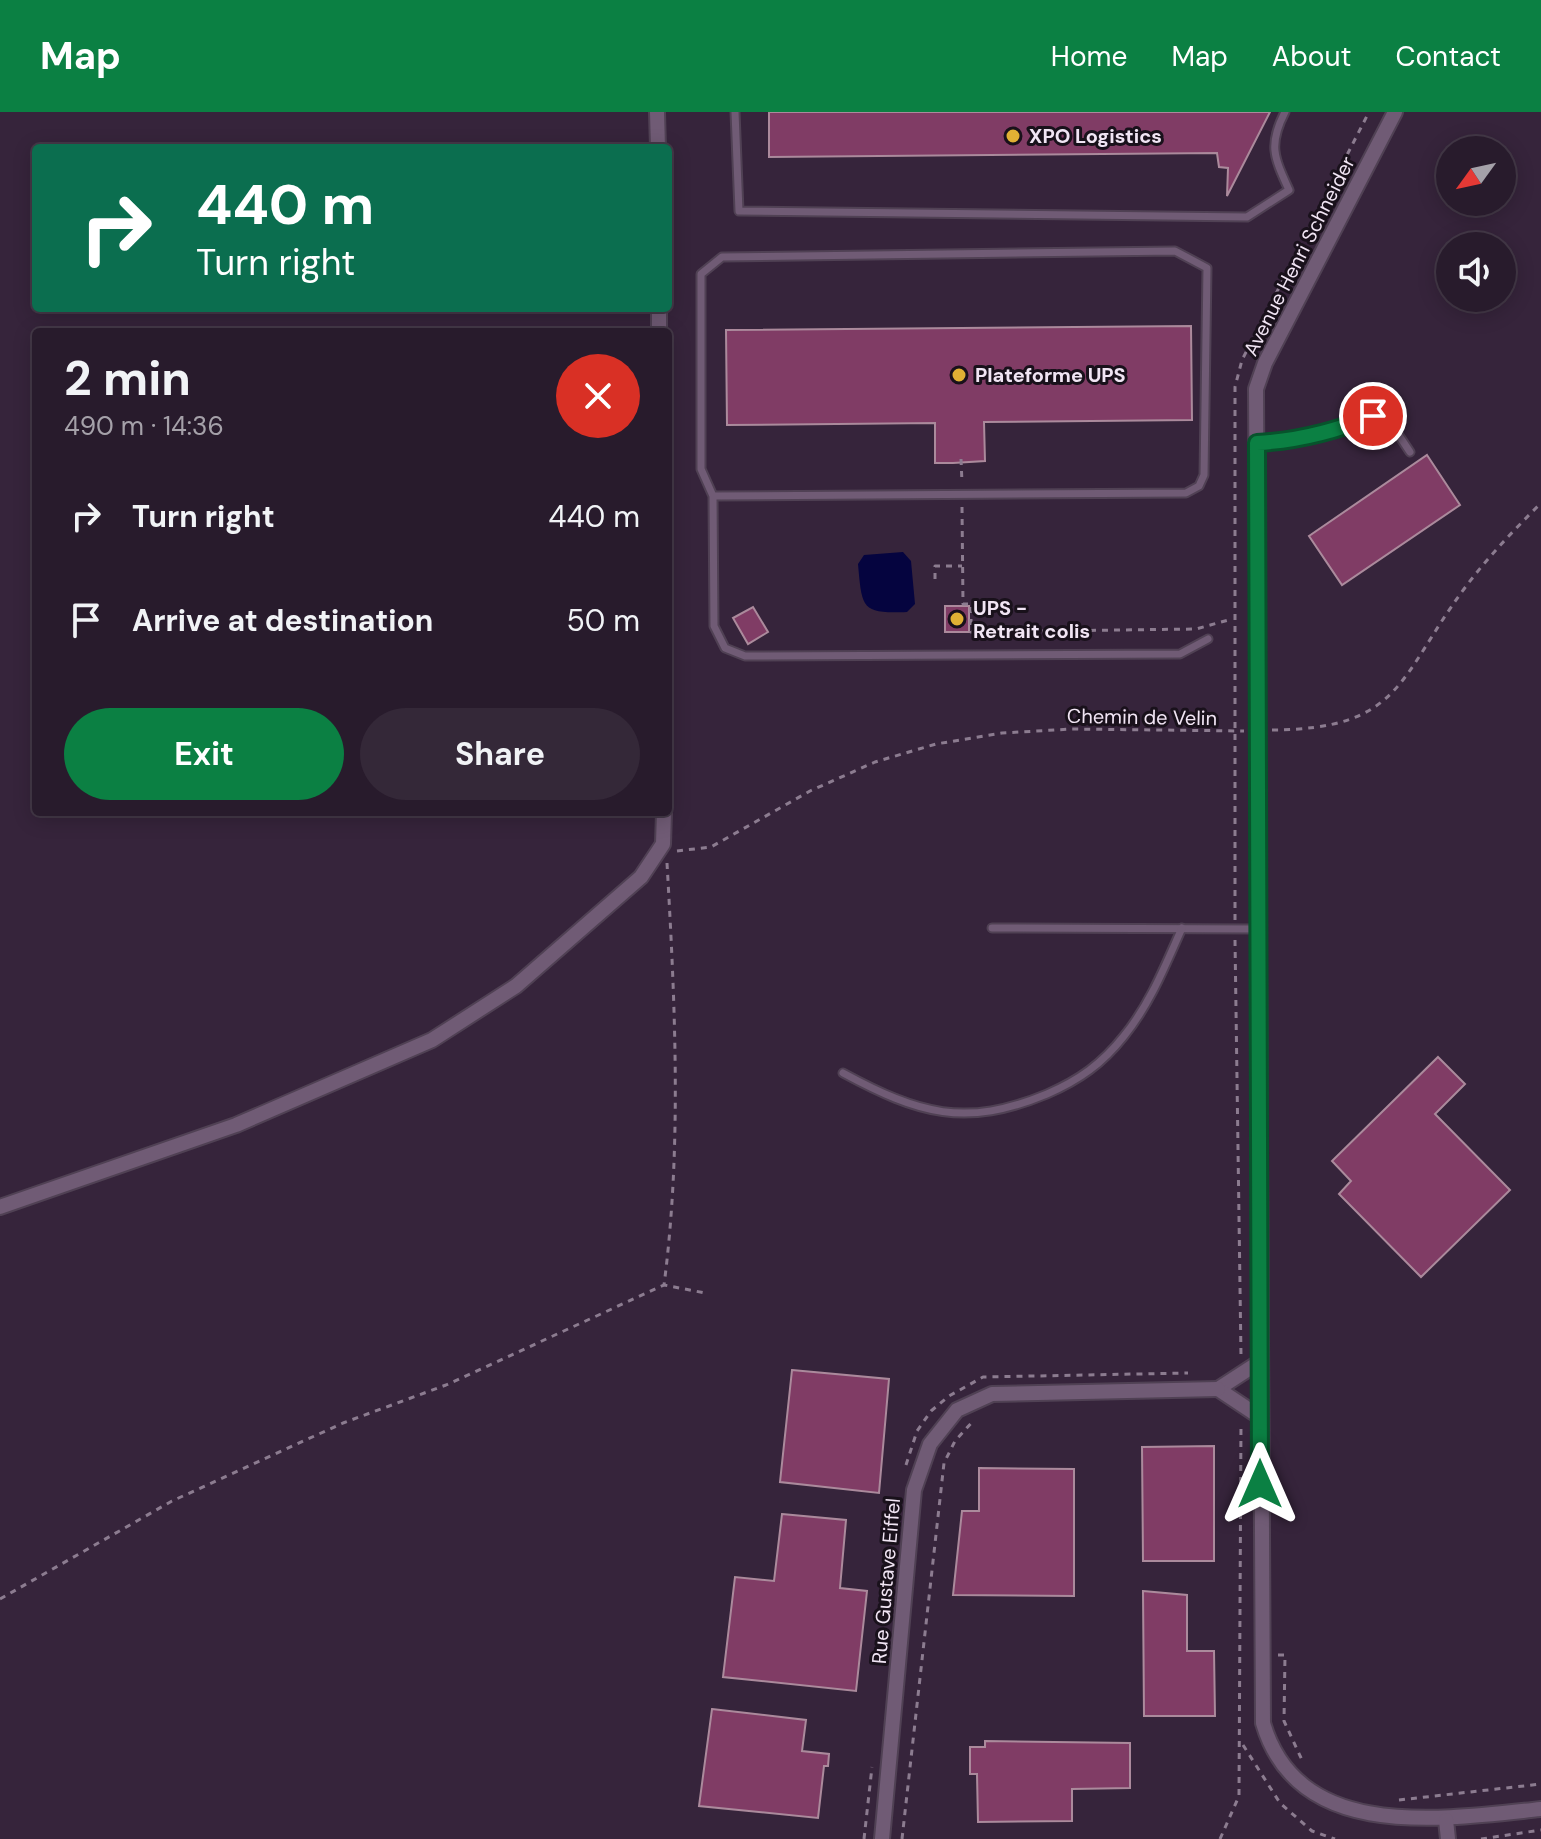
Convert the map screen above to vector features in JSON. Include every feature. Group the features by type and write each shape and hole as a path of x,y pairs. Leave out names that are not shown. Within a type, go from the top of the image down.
{"street":[{"path":"657,112 658,144"},
{"name":"Avenue Henri Schneider","path":"1395,112 1265,363 1256,389 1263,1723 1269,1746 1285,1780 1312,1806 1360,1824 1385,1826 1541,1809"},
{"path":"0,1207 236,1125 432,1040 516,986 641,877 663,844 664,816"},
{"path":"1260,1417 1218,1389 1236,1369 1261,1361"},
{"name":"Rue Gustave Eiffel","path":"882,1839 914,1490 930,1444 957,1410 992,1394 1218,1389"},
{"path":"1446,1820 1448,1839"}],"lane":[{"path":"735,112 739,211 1247,217 1289,190 1276,161 1273,137 1285,112"},
{"path":"713,496 1186,493 1199,486 1204,475 1207,268 1175,251 722,257 701,274 701,469 713,496 714,626 725,648 745,656 1180,654 1208,639"},
{"path":"1257,443 1287,441 1346,427 1373,416 1392,425 1410,452"},
{"path":"992,928 1258,929"},
{"path":"843,1073 886,1096 926,1109 966,1116 1014,1107 1078,1081 1102,1062 1125,1035 1154,991 1182,928"}],"path":[{"path":"961,459 963,604 971,604 971,632 1196,629 1227,617 1233,619"},
{"name":"Chemin de Velin","path":"664,1285 671,1232 674,1003 665,853 711,847 810,791 875,762 936,744 1002,733 1072,729 1232,732 1337,725 1382,702 1418,664 1462,591 1497,547 1541,503"},
{"path":"935,579 935,566 963,566"},
{"path":"1232,732 1241,1357 1236,1369"},
{"path":"0,1599 172,1501 343,1423 446,1385 664,1285 705,1293"},
{"path":"1236,1369 1241,1357"},
{"path":"905,1469 907,1454 917,1431 931,1411 949,1396 983,1377 1198,1373"},
{"path":"1220,1839 1239,1796 1242,1743 1239,1403"},
{"path":"902,1839 944,1463 955,1441 982,1412"},
{"path":"1261,1655 1285,1655 1284,1721 1305,1764"},
{"path":"1242,1743 1280,1803 1312,1831 1335,1839"},
{"path":"864,1839 873,1760"},
{"path":"1390,1801 1541,1784"},
{"path":"1481,1839 1541,1830"}],"shaded area":[{"path":"903,552 911,561 915,604 907,612 872,609 863,599 858,564 864,555"}],"building":[{"name":"XPO Logistics","path":"769,112 1270,112 1227,196 1228,168 1219,167 1217,153 769,157"},
{"name":"Plateforme UPS","path":"1191,326 1192,420 984,422 985,461 953,463 935,463 935,423 727,425 726,330"},
{"path":"1427,455 1460,505 1342,585 1309,536"},
{"name":"UPS - Retrait colis","path":"945,606 969,606 969,632 945,632"},
{"path":"753,607 768,632 748,644 733,618"},
{"path":"1438,1057 1465,1084 1435,1114 1510,1190 1421,1277 1339,1194 1351,1181 1332,1161"},
{"path":"792,1370 889,1379 879,1493 780,1482"},
{"path":"1214,1446 1214,1561 1143,1561 1142,1447"},
{"path":"979,1468 1074,1469 1074,1596 953,1595 962,1511 979,1511"},
{"path":"782,1514 846,1520 840,1588 867,1591 856,1691 723,1677 735,1577 774,1581"},
{"path":"1143,1591 1187,1595 1187,1651 1214,1651 1215,1716 1144,1716"},
{"path":"712,1709 806,1720 802,1751 829,1754 828,1766 824,1766 818,1818 699,1806"},
{"path":"985,1741 1130,1743 1130,1788 1072,1789 1072,1821 978,1822 977,1774 970,1774 970,1747 985,1747"}],"place":[{"name":"XPO Logistics","path":"1013,136"},
{"name":"Plateforme UPS","path":"959,375"},
{"name":"UPS - Retrait colis","path":"957,619"}],"route":[{"path":"1260,1484 1257,443 1287,441 1346,427 1373,416"}]}
